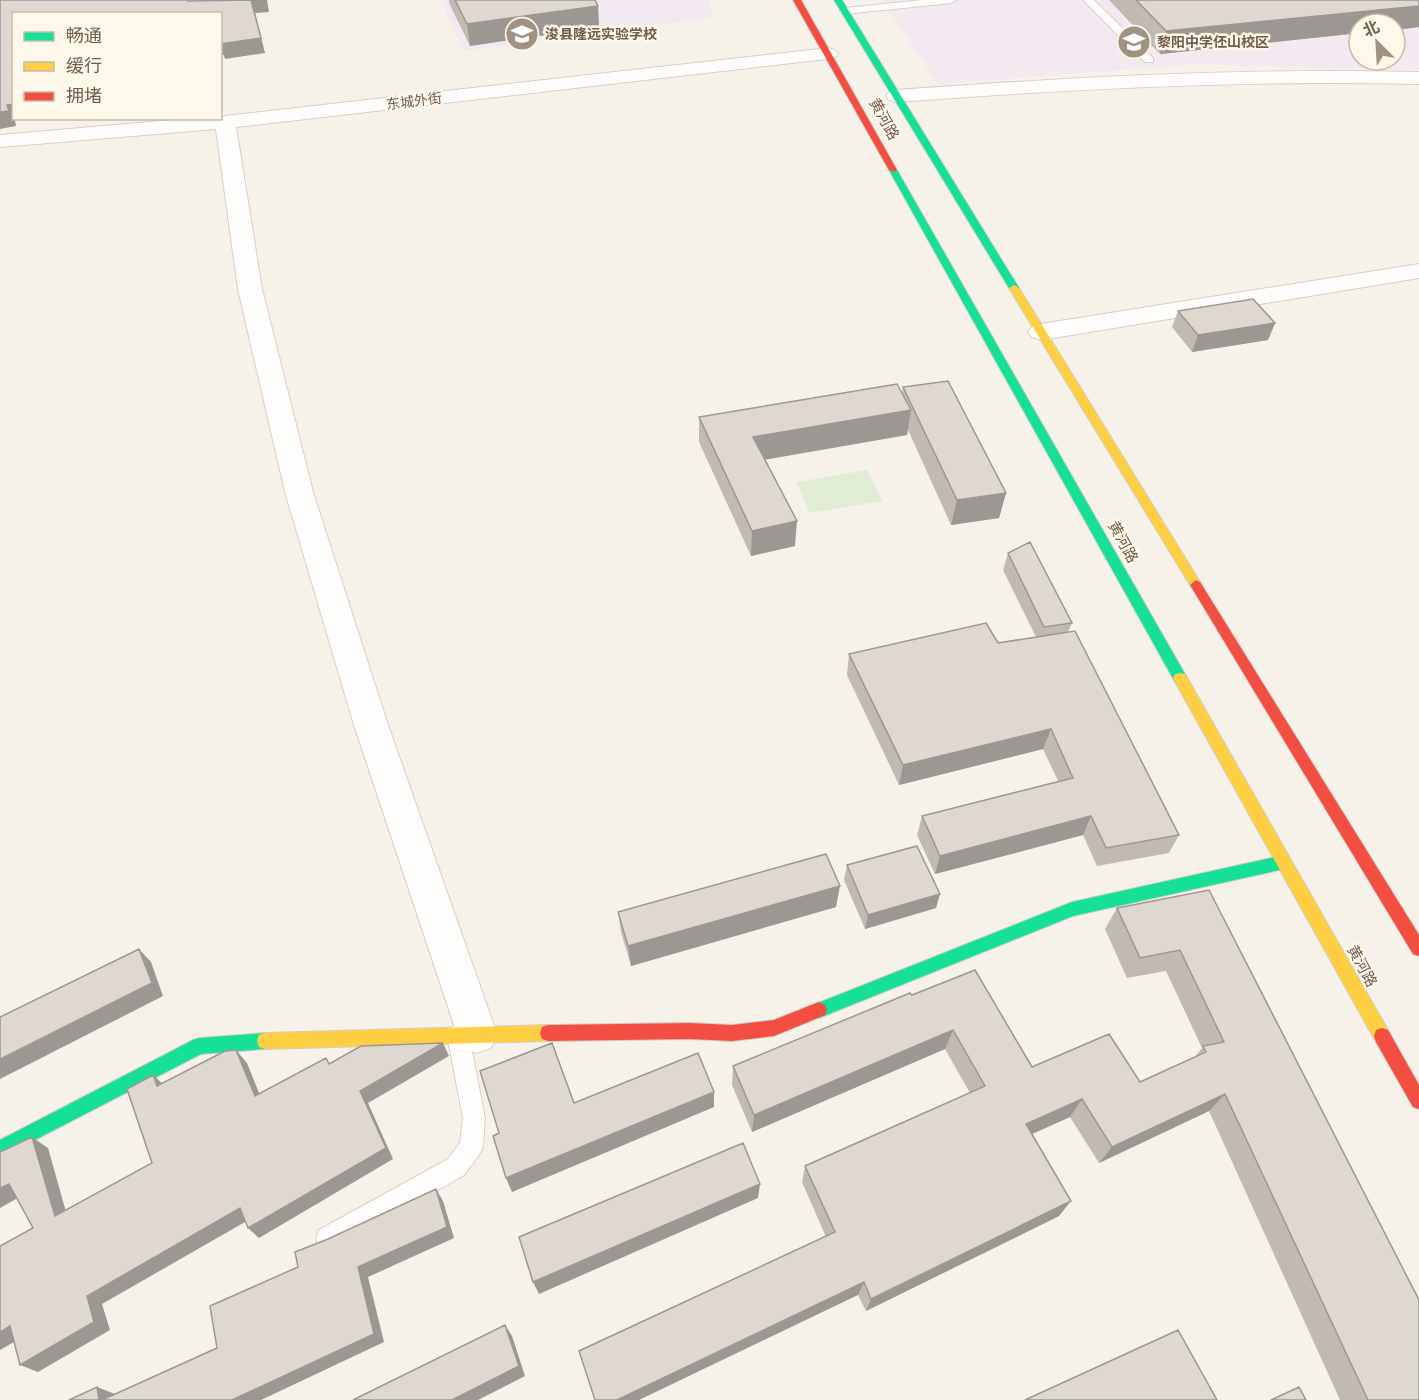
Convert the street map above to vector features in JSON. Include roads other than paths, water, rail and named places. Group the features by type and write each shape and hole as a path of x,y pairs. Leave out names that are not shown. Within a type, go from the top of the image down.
{"main road":[{"name":"黄河路","path":"797,0 1419,1101"},
{"name":"黄河路","path":"841,6 1419,949"},
{"path":"0,1149 199,1046 216,1043 467,1034 690,1031 732,1033 774,1028 1072,909 1284,862"}],"street":[{"name":"东城外街","path":"0,141 225,122 828,54"},
{"path":"896,96 1058,84 1254,76 1327,75 1419,78"},
{"path":"225,122 250,289 299,492 467,1034"},
{"path":"1041,332 1419,271"}],"lane":[{"path":"841,6 951,0"},
{"path":"1088,0 1149,60"},
{"path":"328,1239 456,1167 471,1147 474,1118 467,1034"}],"place":[{"name":"浚县隆远实验学校","path":"522,34"},
{"name":"黎阳中学伾山校区","path":"1134,42"}]}
